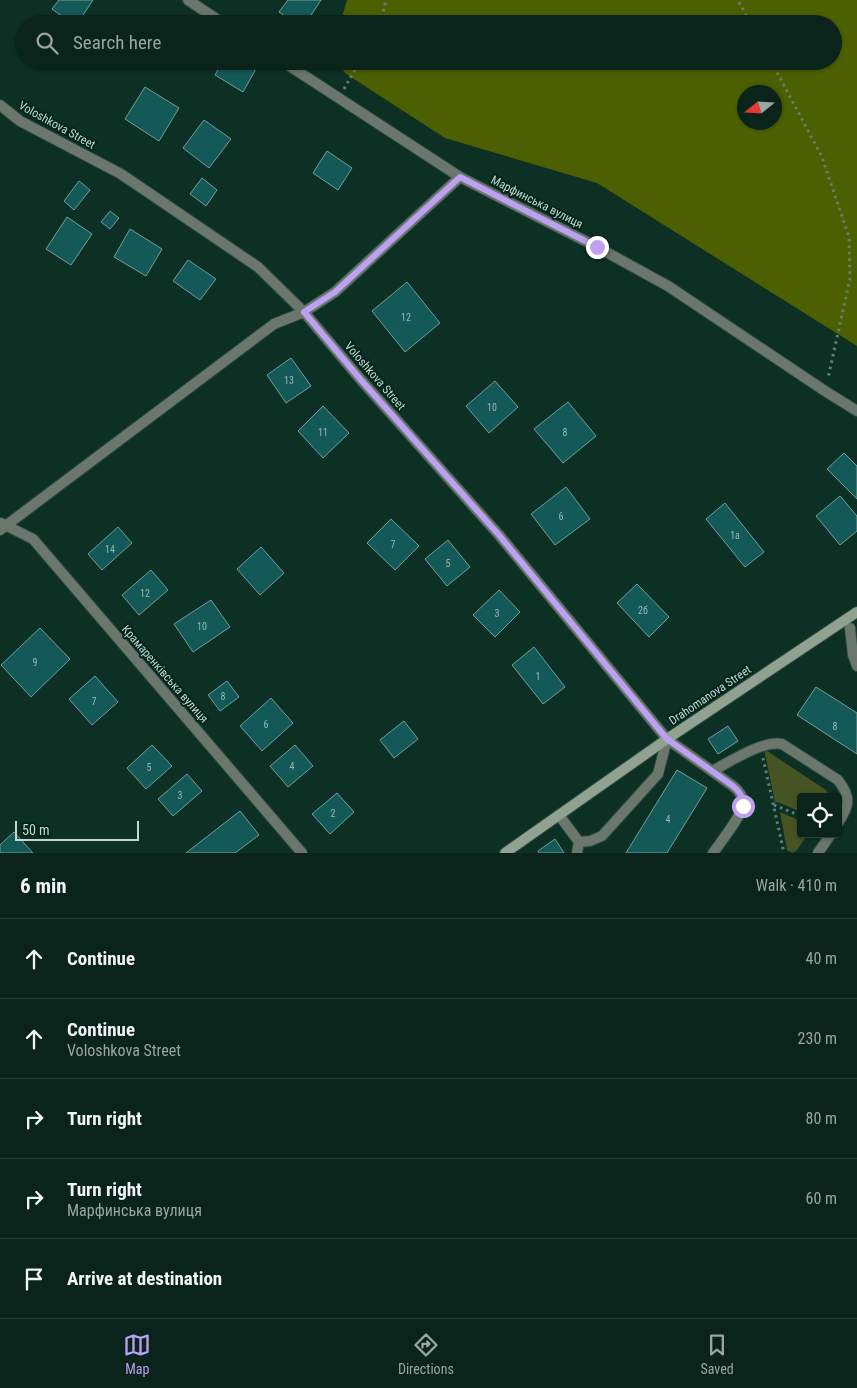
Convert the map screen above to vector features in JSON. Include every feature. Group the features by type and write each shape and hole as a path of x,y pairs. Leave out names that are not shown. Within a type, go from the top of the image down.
{"street":[{"path":"188,0 210,15"},
{"name":"Марфинська вулиця","path":"296,70 460,177 597,247 668,286 857,411"},
{"name":"Voloshkova Street","path":"0,105 20,121 121,174 258,268 304,312 361,380 499,535 667,739 737,789 743,802 740,813 713,853"},
{"path":"2,526 274,324 304,312 335,292 460,177"},
{"name":"Крамаренківська вулиця","path":"2,526 33,539 302,853"},
{"name":"Drahomanova Street","path":"505,853 667,739 850,629 857,612"},
{"path":"850,629 853,655 857,666"},
{"path":"579,842 590,841 602,836 658,774 667,739"},
{"path":"712,771 760,746 771,743 782,744 838,780 848,798 842,816"},
{"path":"559,815 579,842 577,853"},
{"path":"818,853 828,838"}],"path":[{"path":"382,15 386,0"},
{"path":"739,2 746,15"},
{"path":"338,98 355,70"},
{"path":"776,70 822,157 849,237 850,279 825,391"},
{"path":"760,746 784,853"},
{"path":"773,805 797,814"}],"green space":[{"path":"347,0 857,0 857,346 597,183 445,138 343,70 842,70 842,15 343,15"},
{"path":"764,749 828,793 797,793 797,810 775,802"},
{"path":"780,812 797,819 797,838 805,838 793,853 787,850"}],"building":[{"path":"59,0 93,0 83,15 60,15 52,9"},
{"path":"288,0 321,0 311,15 283,15 279,12"},
{"path":"218,70 255,70 243,92 215,75"},
{"path":"145,87 179,108 159,141 125,119"},
{"path":"204,120 231,139 209,168 183,148"},
{"path":"327,151 352,168 338,190 313,173"},
{"path":"202,178 217,190 206,206 190,194"},
{"path":"79,181 90,190 74,210 64,201"},
{"path":"110,211 119,218 110,229 101,222"},
{"path":"67,217 92,234 71,265 46,249"},
{"path":"130,229 162,249 146,276 114,257"},
{"path":"188,260 216,279 200,300 173,281"},
{"path":"407,282 440,323 405,352 372,311"},
{"path":"291,358 311,386 286,403 267,375"},
{"path":"495,381 518,407 489,433 466,406"},
{"path":"568,402 596,436 563,463 534,429"},
{"path":"323,406 349,433 323,458 298,431"},
{"path":"844,453 857,466 857,499 827,469"},
{"path":"566,487 590,519 555,545 531,514"},
{"path":"840,496 857,516 857,531 840,545 816,516"},
{"path":"725,503 764,552 745,567 706,519"},
{"path":"391,519 419,546 395,570 367,543"},
{"path":"118,527 132,543 102,570 88,554"},
{"path":"448,540 470,567 447,586 425,559"},
{"path":"261,547 284,573 260,595 237,569"},
{"path":"151,570 168,590 139,615 122,595"},
{"path":"637,584 669,617 649,637 617,603"},
{"path":"499,590 520,612 495,637 473,615"},
{"path":"211,600 230,627 193,652 174,624"},
{"path":"40,628 70,659 31,697 1,665"},
{"path":"534,647 565,687 543,704 512,665"},
{"path":"95,676 118,702 92,725 69,699"},
{"path":"227,681 239,697 220,711 208,695"},
{"path":"816,687 857,713 857,754 797,715"},
{"path":"271,698 293,723 262,751 240,726"},
{"path":"404,721 418,739 394,758 380,740"},
{"path":"728,726 738,741 718,754 708,739"},
{"path":"152,745 172,766 146,789 127,768"},
{"path":"295,745 313,766 288,787 270,766"},
{"path":"677,770 707,788 667,853 626,853"},
{"path":"187,774 202,791 173,816 158,799"},
{"path":"337,793 354,812 330,834 312,814"},
{"path":"240,811 259,835 235,853 186,853"},
{"path":"14,832 33,853 0,853 0,845"},
{"path":"555,839 564,853 539,853 538,851"}],"route":[{"path":"597,247 460,177 335,292 304,312 361,380 499,535 667,739 737,789 743,806"}]}
